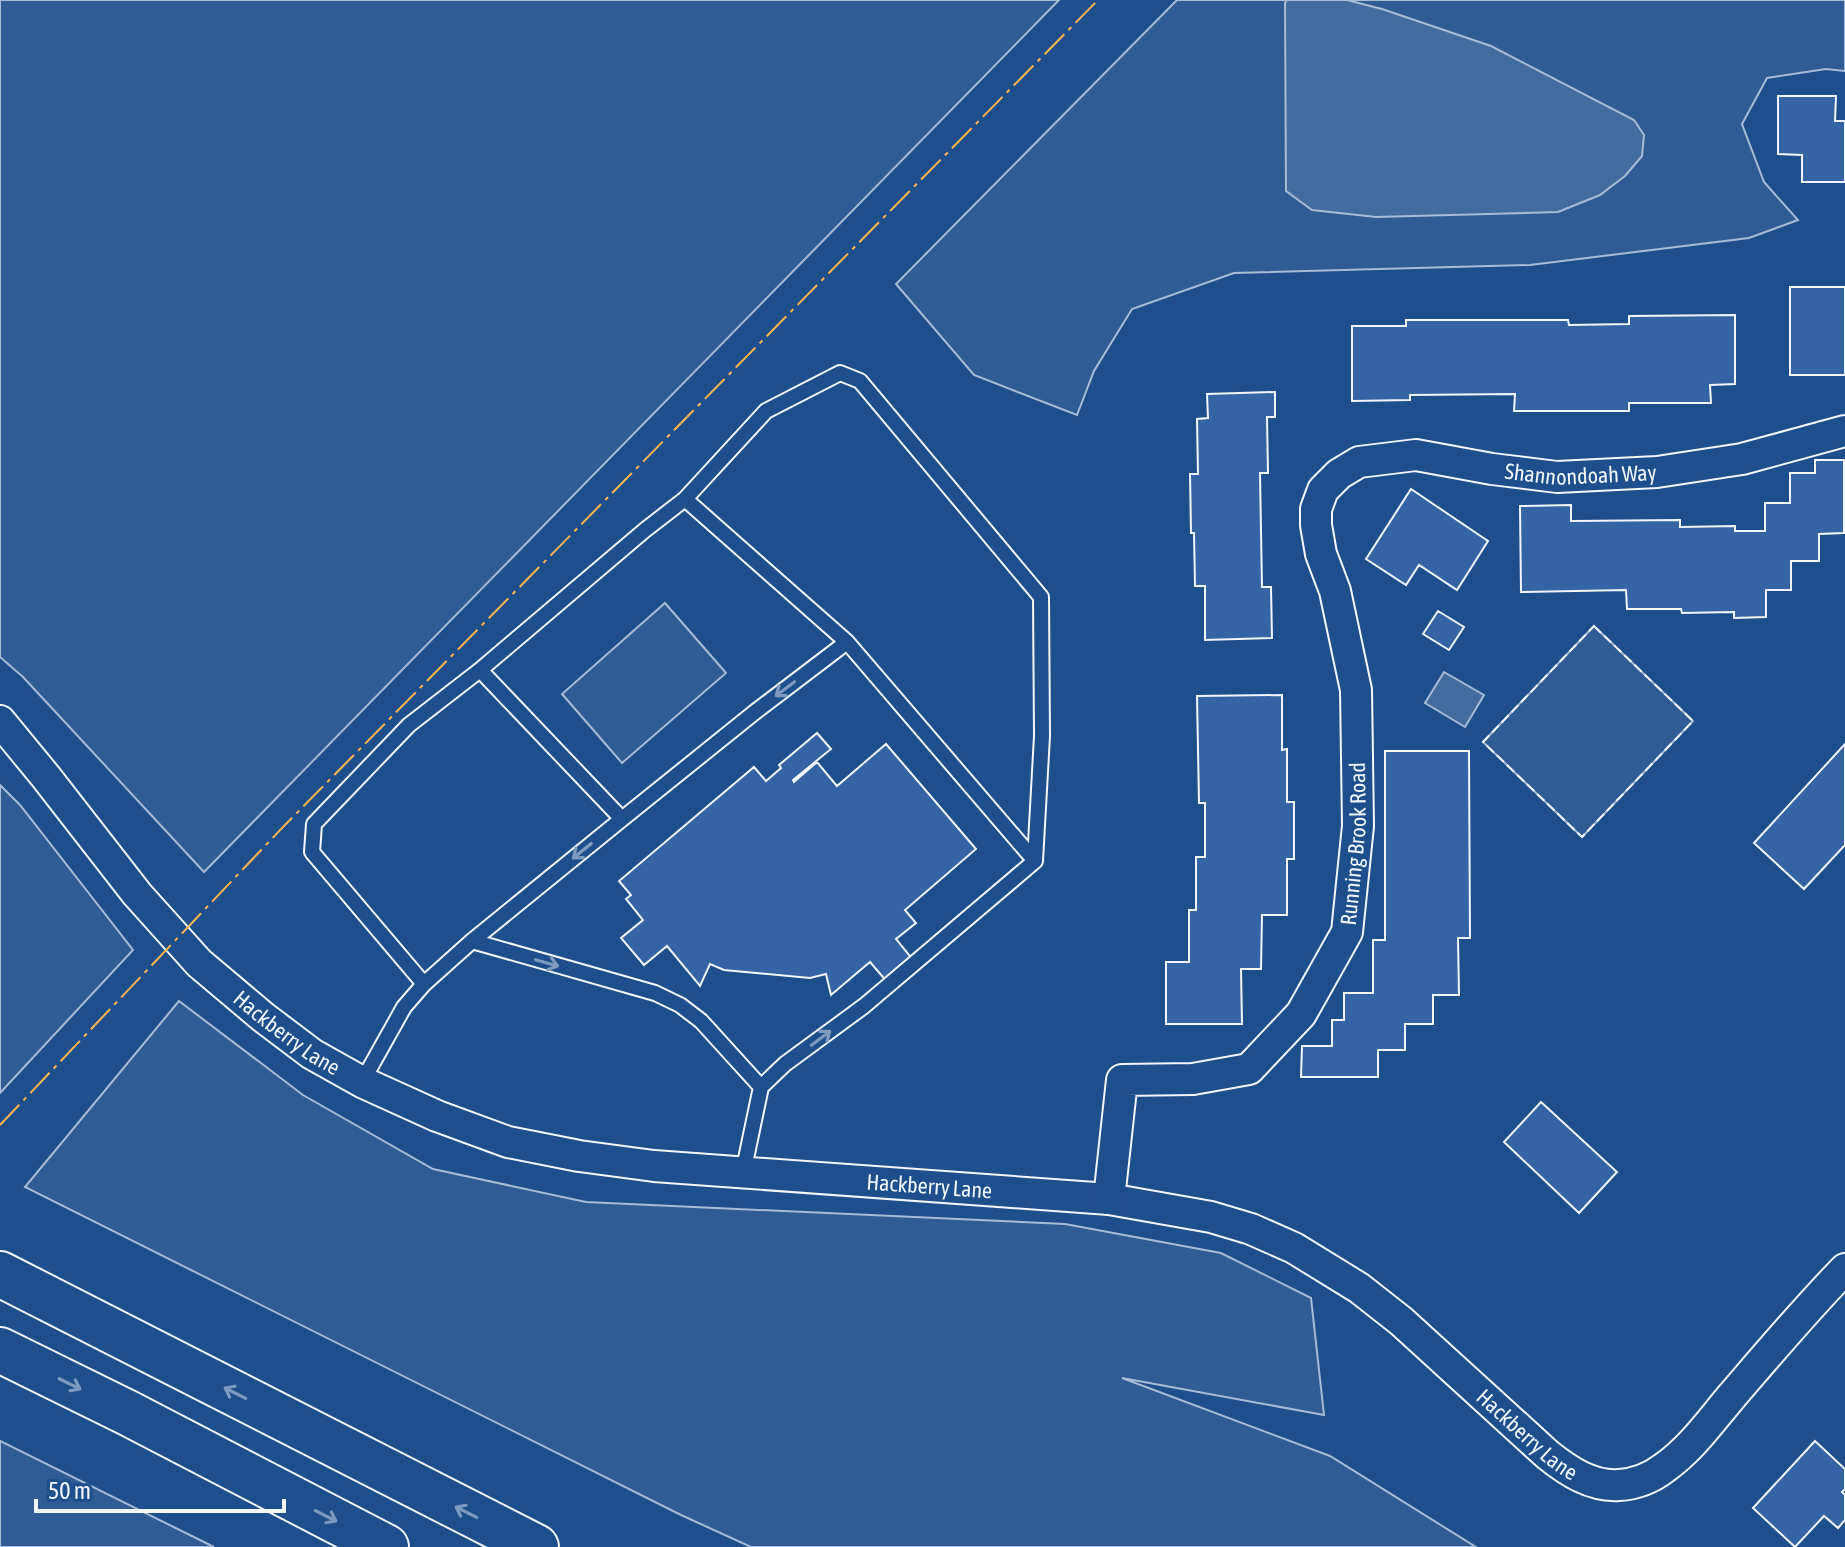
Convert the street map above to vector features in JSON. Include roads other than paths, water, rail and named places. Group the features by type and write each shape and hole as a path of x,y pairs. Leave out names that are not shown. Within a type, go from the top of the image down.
{"highway":[{"path":"0,1274 536,1547"},
{"path":"0,1350 386,1547"}],"street":[{"name":"Shannondoah Way","path":"1323,490 1339,474 1359,462 1416,455 1557,477 1657,472 1742,459 1845,431"},
{"name":"Running Brook Road","path":"1109,1199 1122,1080 1193,1079 1249,1069 1301,1014 1347,932 1358,826 1356,690 1335,591 1321,554 1316,525 1316,509 1323,490"},
{"name":"Hackberry Lane","path":"0,721 137,894 199,963 312,1054 362,1082 437,1116 508,1142 579,1156 654,1166 1109,1199 1211,1217 1251,1229 1294,1248 1359,1288 1401,1321 1548,1455 1583,1478 1616,1486 1649,1478 1667,1466 1687,1448 1845,1269"}],"lane":[{"path":"424,984 312,852 314,824 409,725 480,670 685,499 766,411 840,373 860,381 1041,597 1042,736 1035,861 864,1006 785,1064 761,1087 743,1173"},
{"path":"685,499 847,642 1035,861"},
{"path":"362,1082 404,1007 424,984 622,819 847,642"},
{"path":"480,670 622,819"},
{"path":"472,941 655,993 680,1005 701,1021 761,1087"}]}
